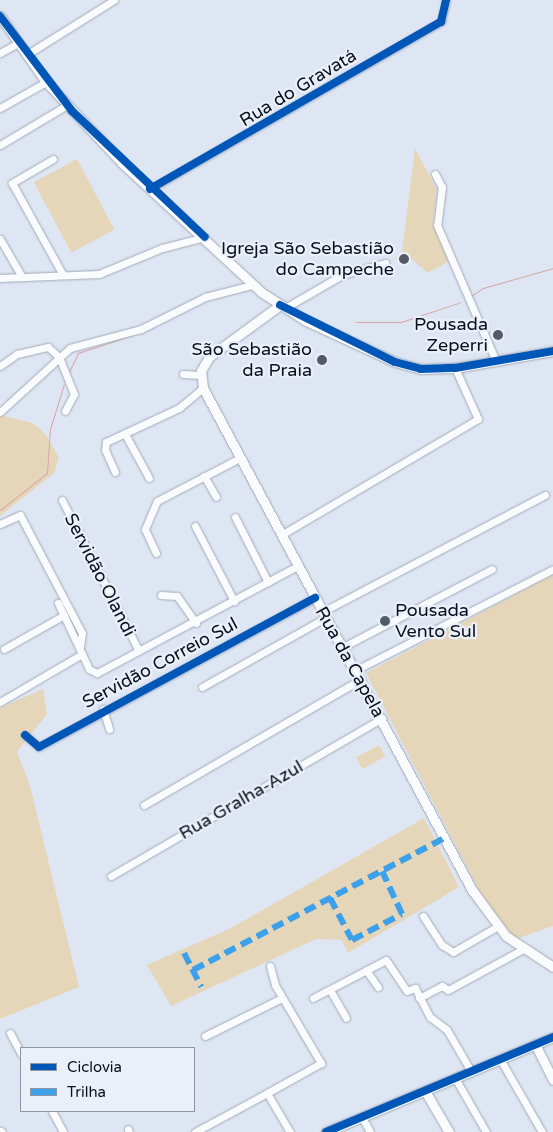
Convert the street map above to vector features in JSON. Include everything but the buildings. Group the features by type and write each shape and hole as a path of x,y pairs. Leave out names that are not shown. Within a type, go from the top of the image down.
{"main road":[{"path":"0,16 46,82 67,105 150,189 205,238 252,285 283,307 395,362 421,369 455,368 553,351"},
{"path":"200,375 209,357 283,307"},
{"name":"Rua da Capela","path":"200,375 203,388 280,535 361,679 465,878 498,926 525,948 553,967"},
{"path":"326,1132 337,1130 362,1117 553,1037"},
{"path":"535,1044 553,1080"},
{"path":"425,1091 449,1132"}],"street":[{"path":"26,55 114,0"},
{"name":"Rua do Gravatá","path":"150,189 441,22 446,0"},
{"path":"0,53 18,43"},
{"path":"0,108 46,82"},
{"path":"0,145 67,105"},
{"path":"53,159 12,183 63,275"},
{"path":"435,174 442,187 437,225 495,360"},
{"path":"0,238 22,277"},
{"path":"0,278 107,272 162,248 205,238"},
{"path":"283,307 342,276 385,263"},
{"path":"0,412 59,357 80,344 150,326 210,295 252,285"},
{"path":"0,366 10,357 43,345 59,357 74,394 65,411"},
{"path":"280,535 478,419 455,368"},
{"path":"183,374 200,375"},
{"path":"115,472 105,445 179,408 203,388"},
{"path":"126,434 149,478"},
{"path":"156,553 145,529 154,506 169,493 240,458"},
{"path":"204,476 216,497"},
{"path":"202,687 324,615 545,495"},
{"name":"Servidão Olandi","path":"62,500 139,651"},
{"path":"0,524 20,515 82,633 81,651"},
{"path":"235,517 268,582"},
{"path":"195,526 234,601"},
{"path":"58,603 94,673 196,623 297,566"},
{"path":"356,670 491,602 553,566"},
{"path":"342,647 492,569"},
{"path":"160,594 177,596 196,623"},
{"name":"Servidão Correio Sul","path":"25,735 39,747 104,709 315,598"},
{"path":"4,649 64,615"},
{"path":"0,702 81,651"},
{"path":"144,805 361,679"},
{"path":"104,709 109,729"},
{"name":"Rua Gralha-Azul","path":"112,876 382,718"},
{"path":"423,916 442,945 453,952 498,926"},
{"path":"420,998 442,986 448,990 525,948"},
{"path":"313,998 386,960 407,991 415,988 432,1020 447,1030 471,1071"},
{"path":"195,1132 321,1063 282,998 270,966"},
{"path":"366,970 378,988"},
{"path":"330,990 346,1018"},
{"path":"205,1036 282,998"},
{"path":"10,1033 20,1052"},
{"path":"500,1059 542,1132"},
{"path":"456,1078 486,1132"},
{"path":"267,1092 290,1132"},
{"path":"53,1112 63,1132"},
{"path":"362,1117 370,1132"}],"shaded area":[{"path":"415,148 437,190 433,222 449,261 428,273 402,251"},
{"path":"77,159 115,230 71,253 34,182"},
{"path":"0,415 33,423 46,435 59,458 54,473 0,516"},
{"path":"553,575 553,926 516,939 489,909 366,673"},
{"path":"43,689 47,714 17,752 30,786 79,987 0,1019 0,708"},
{"path":"379,745 385,756 363,769 356,758"},
{"path":"424,818 459,887 348,953 342,940 316,939 171,1006 147,965 231,928"}],"waterway":[{"path":"471,296 483,288 553,268"},
{"path":"356,322 401,322 461,302"},
{"path":"148,329 164,321"},
{"path":"69,372 78,353 132,335"},
{"path":"0,510 47,473 50,429 64,384"}],"marked path":[{"path":"193,970 444,838"},
{"path":"330,898 352,940 402,914 382,871"},
{"path":"184,953 201,987"}],"cycle path":[{"path":"150,189 441,22 446,0"},
{"path":"0,16 72,111 205,237"},
{"path":"280,305 395,362 421,369 455,368 553,351"},
{"path":"25,735 39,747 315,598"},
{"path":"326,1132 553,1037"}],"place":[{"name":"Igreja São Sebastião do Campeche","path":"404,259"},
{"name":"Pousada Zeperri","path":"498,335"},
{"name":"São Sebastião da Praia","path":"322,360"},
{"name":"Pousada Vento Sul","path":"385,621"}]}
